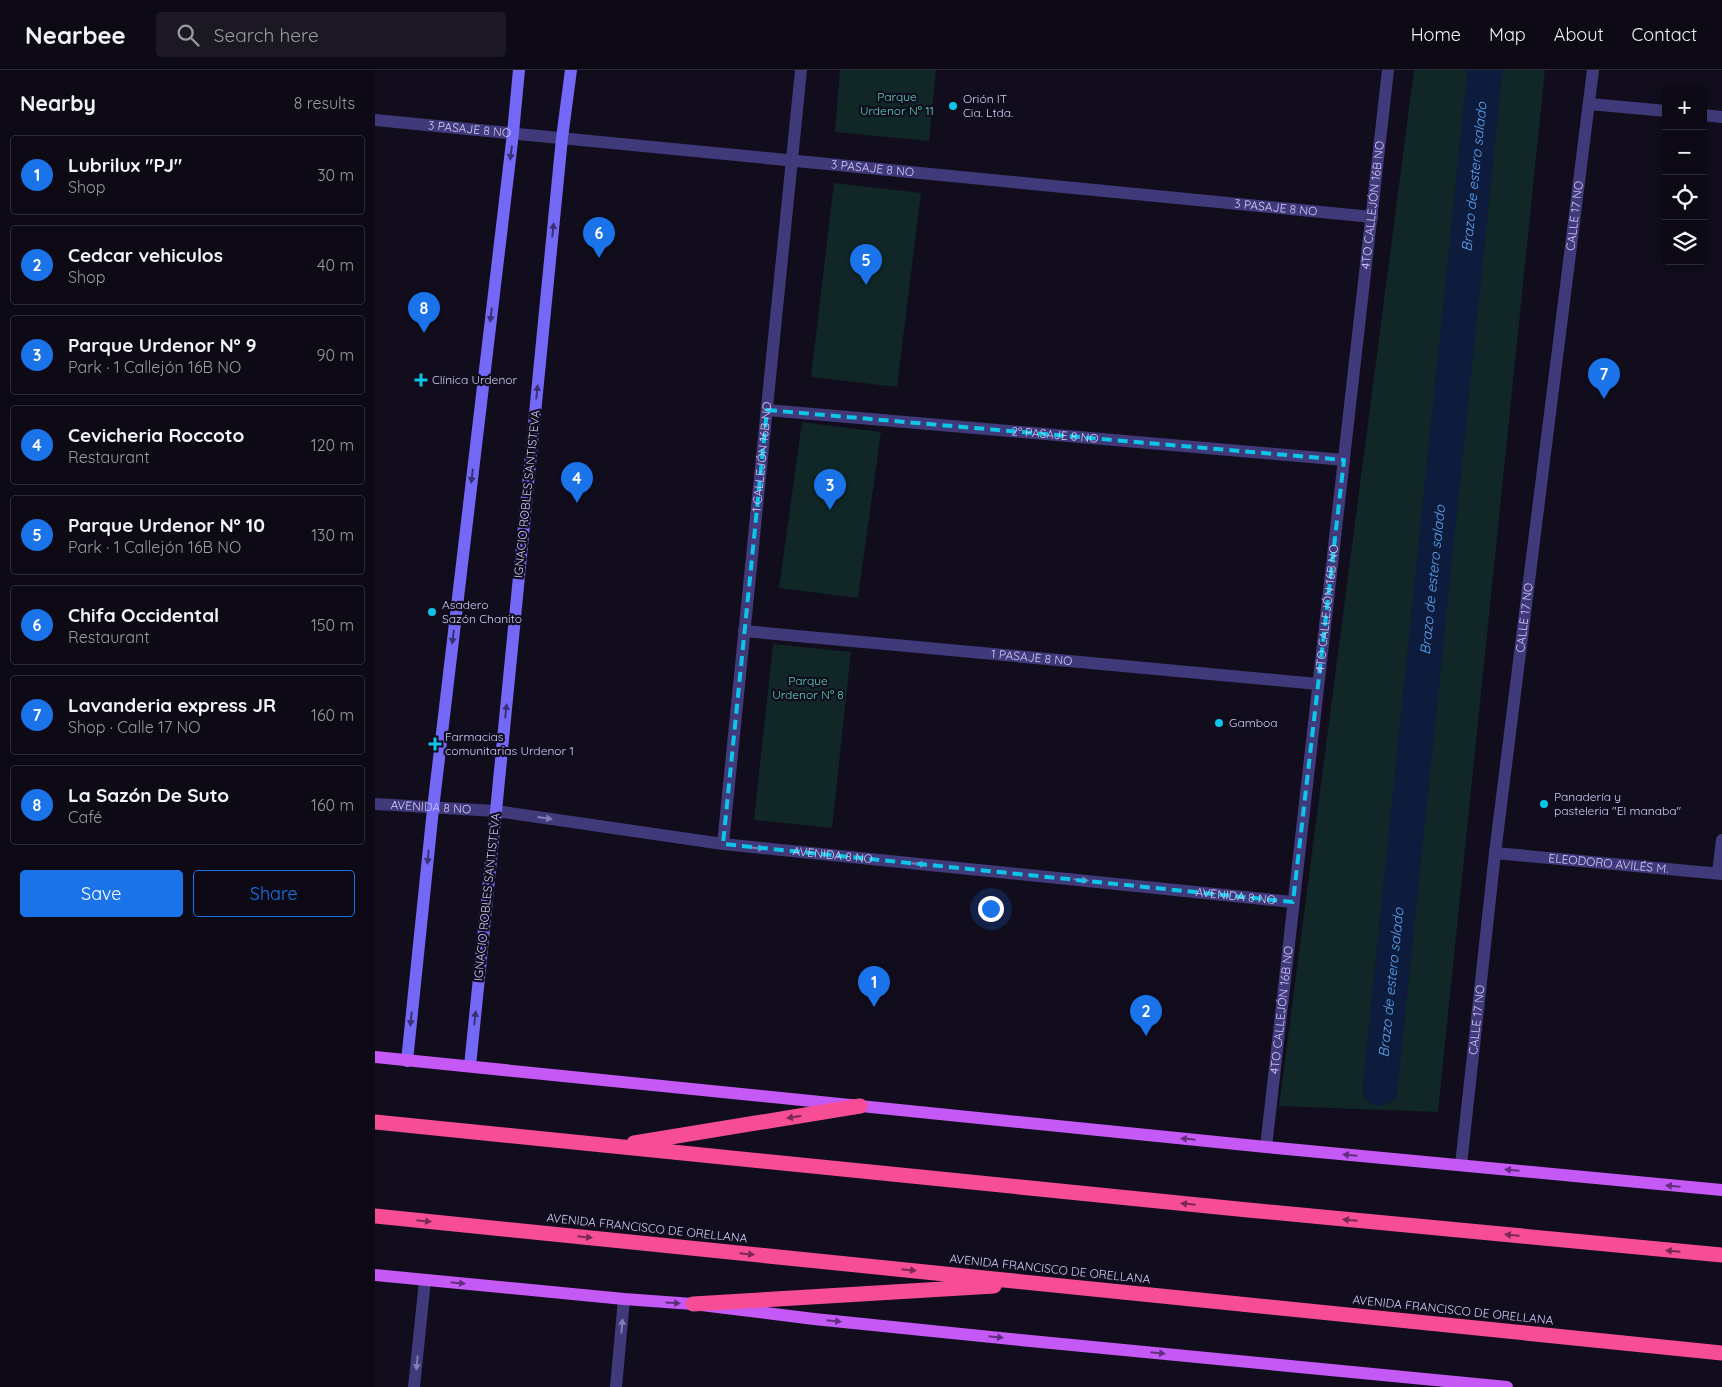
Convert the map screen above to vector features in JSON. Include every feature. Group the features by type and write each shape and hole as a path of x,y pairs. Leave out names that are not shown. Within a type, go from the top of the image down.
{"highway":[{"path":"613,1146 860,1106"},
{"path":"375,1122 1249,1210 1722,1255"},
{"name":"AVENIDA FRANCISCO DE ORELLANA","path":"375,1216 1722,1353"},
{"path":"693,1304 1039,1283"}],"main road":[{"path":"375,1057 1266,1147 1722,1190"},
{"path":"375,1275 693,1304 814,1319 1431,1383 1507,1387"}],"street":[{"path":"407,1060 433,809 519,70"},
{"name":"IGNACIO ROBLES SANTISTEVA","path":"469,1066 562,138 571,70"},
{"name":"1 CALLEJÓN 16B NO","path":"723,844 801,70"},
{"name":"4TO CALLEJÓN 16B NO","path":"1266,1147 1388,70"},
{"name":"CALLE 17 NO","path":"1461,1165 1495,853 1593,70"},
{"path":"1590,104 1662,112"},
{"path":"1707,115 1722,117"},
{"name":"3 PASAJE 8 NO","path":"375,120 1371,217"},
{"name":"2° PASAJE 8 NO","path":"767,410 1344,460"},
{"name":"1 PASAJE 8 NO","path":"744,631 1318,684"},
{"name":"AVENIDA 8 NO","path":"375,804 433,809 496,811 723,844 1293,902"},
{"path":"1720,874 1722,840"},
{"name":"ELEODORO AVILÉS M.","path":"1495,853 1720,874"},
{"path":"414,1387 425,1280"},
{"path":"616,1387 624,1299"}],"highlighted area":[{"path":"767,410 1344,460 1293,902 723,844"}],"green space":[{"name":"Parque Urdenor Nº 11","path":"840,70 936,70 929,141 835,132"},
{"path":"1414,70 1545,70 1438,1112 1279,1106"},
{"path":"834,183 921,193 897,387 811,377"},
{"path":"802,422 881,432 858,598 779,588"},
{"name":"Parque Urdenor Nº 8","path":"773,644 851,652 832,828 754,820"}],"waterway":[{"name":"Brazo de estero salado","path":"1380,1088 1485,70"}],"place":[{"name":"Orión IT Cia. Ltda.","path":"953,106"},
{"name":"Chifa Occidental","path":"599,258"},
{"name":"Parque Urdenor Nº 10","path":"866,285"},
{"name":"La Sazón De Suto","path":"424,333"},
{"name":"Clínica Urdenor","path":"421,380"},
{"name":"Lavanderia express JR","path":"1604,399"},
{"name":"Cevicheria Roccoto","path":"577,503"},
{"name":"Parque Urdenor Nº 9","path":"830,510"},
{"name":"Asadero Sazón Chanito","path":"432,612"},
{"name":"Gamboa","path":"1219,723"},
{"name":"Farmacias comunitarias Urdenor 1","path":"435,744"},
{"name":"Panadería y pasteleria \"El manaba\"","path":"1544,804"},
{"name":"Lubrilux \"PJ\"","path":"874,1007"},
{"name":"Cedcar vehiculos","path":"1146,1036"}]}
